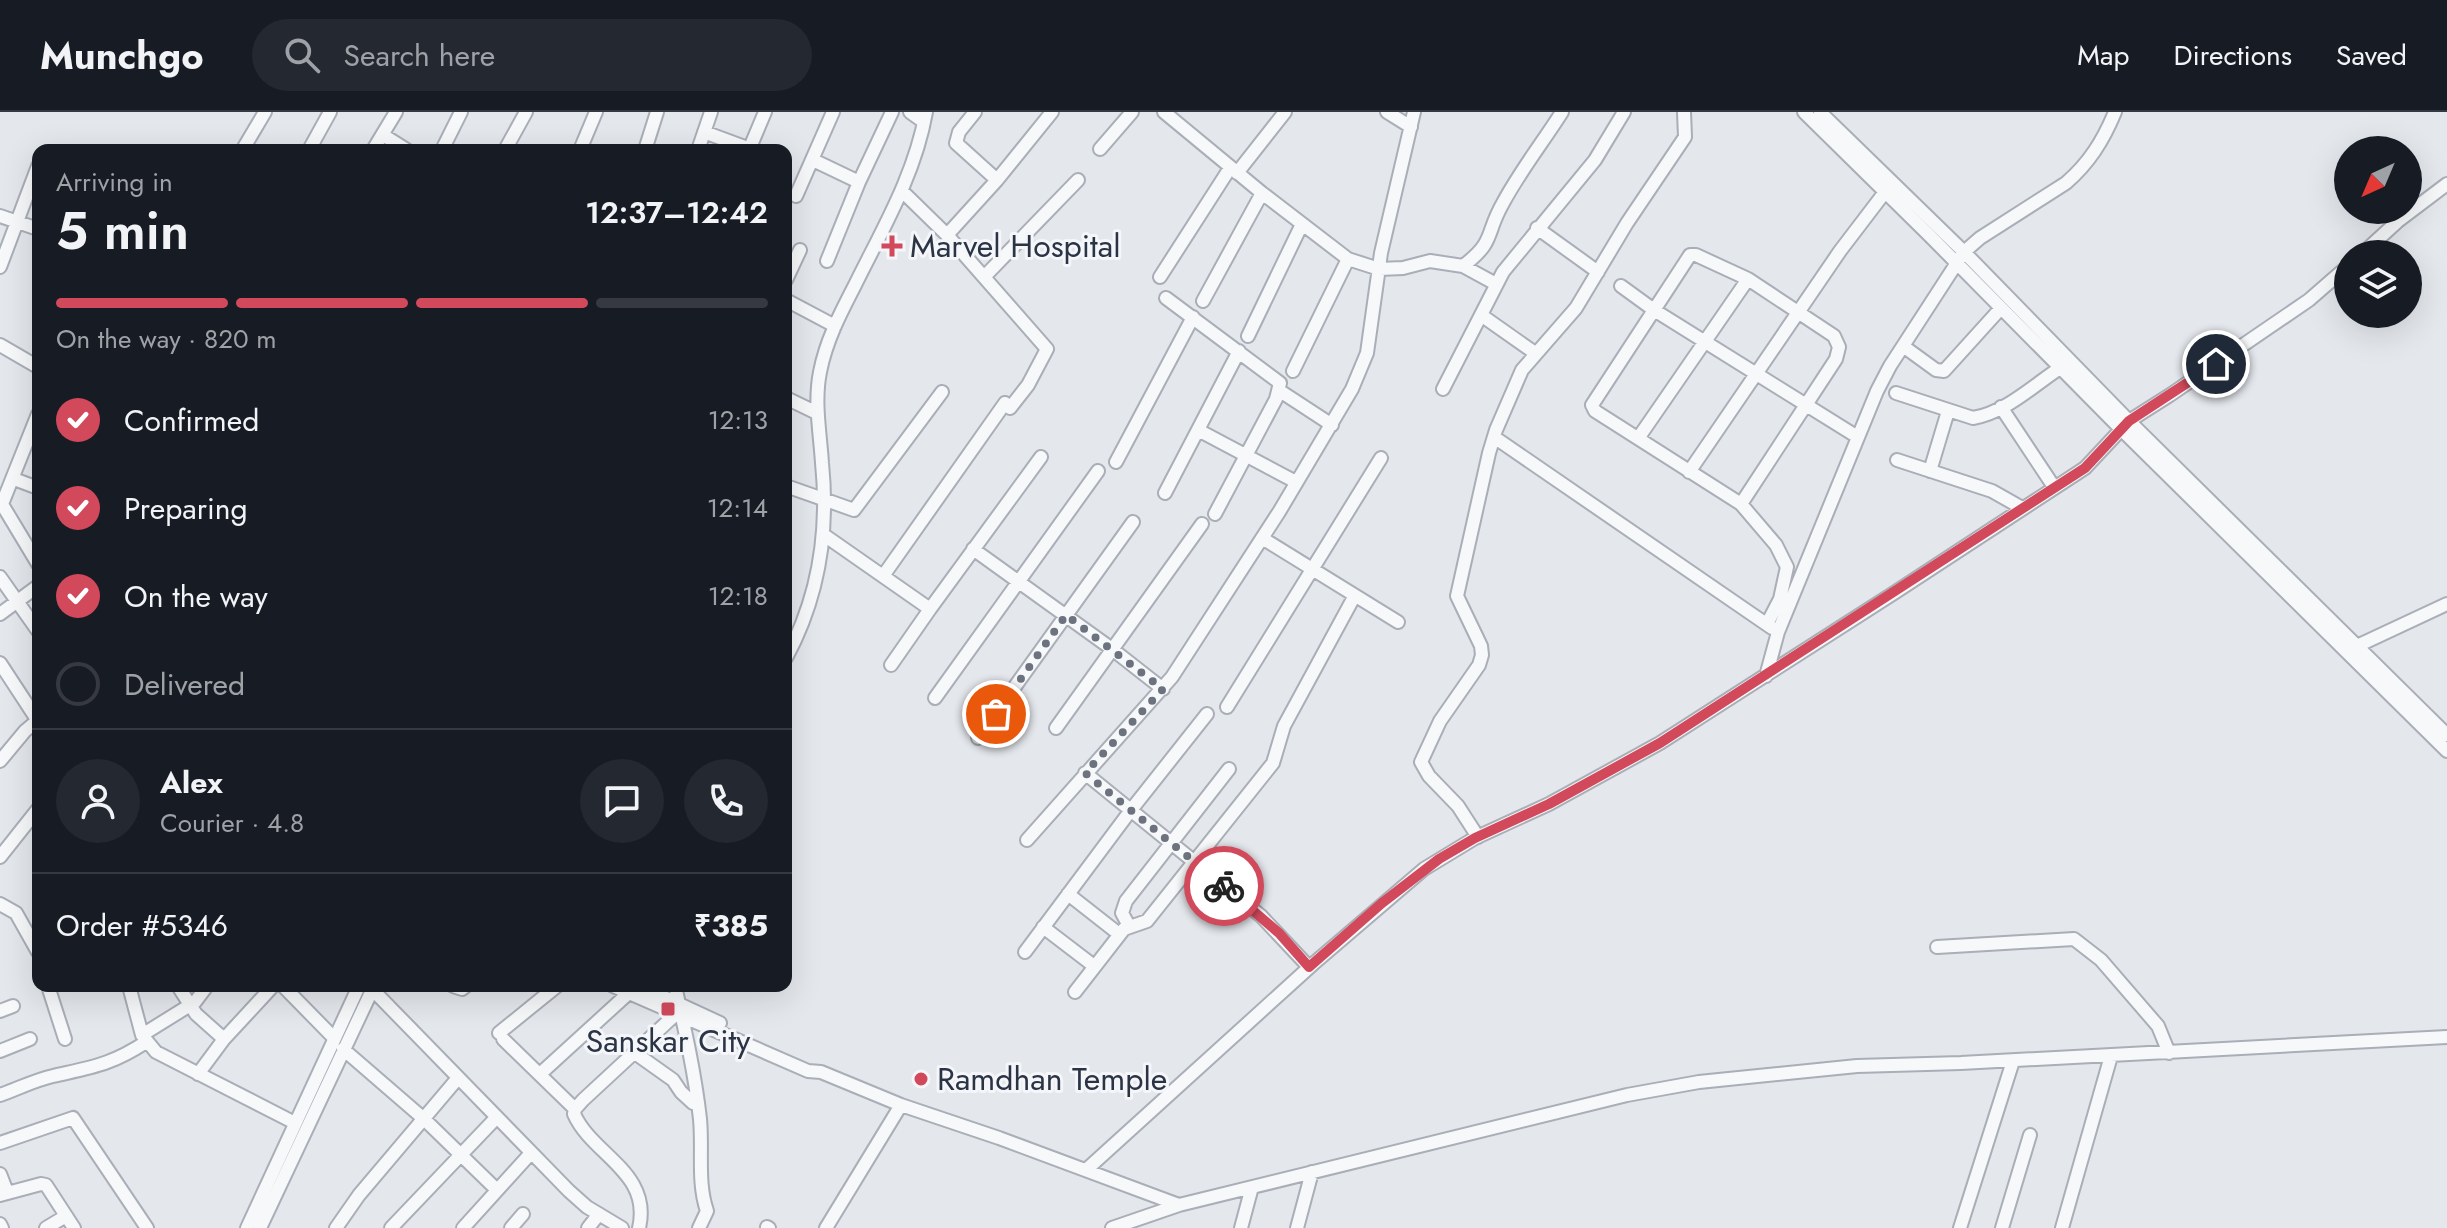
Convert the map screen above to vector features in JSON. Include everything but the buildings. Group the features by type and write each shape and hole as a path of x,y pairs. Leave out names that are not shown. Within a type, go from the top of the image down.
{"street":[{"path":"246,144 265,112"},
{"path":"312,144 330,112"},
{"path":"377,144 396,112"},
{"path":"445,144 461,112"},
{"path":"508,144 526,112"},
{"path":"583,144 596,112"},
{"path":"647,144 657,112"},
{"path":"700,144 711,112"},
{"path":"751,144 765,112"},
{"path":"796,196 833,112"},
{"path":"827,261 892,112"},
{"path":"792,643 818,577 824,535 817,413 819,374 835,326 902,191 925,117 910,112"},
{"path":"975,112 959,132 956,143 997,180"},
{"path":"947,235 1052,112"},
{"path":"1100,149 1132,112"},
{"path":"1164,112 1234,171 1348,259 1379,269 1403,268 1430,261 1463,266 1496,284"},
{"path":"1160,277 1234,171 1285,112"},
{"path":"1387,112 1411,127"},
{"path":"1027,840 1163,689 1262,538 1352,389 1367,353 1379,269 1414,112"},
{"path":"1463,266 1486,246 1502,204 1562,112"},
{"path":"1443,389 1496,284 1537,228 1595,160 1624,112"},
{"path":"1478,837 1465,815 1429,776 1421,762 1440,721 1479,665 1482,655 1481,646 1457,596 1494,437 1522,370 1565,321 1685,137 1684,112"},
{"path":"1804,112 1885,192 1960,257 2001,308 2060,368 2124,425 2447,735"},
{"path":"1820,112 2447,751"},
{"path":"1773,628 1877,391 1960,257 1980,238 2078,173 2095,152 2115,112"},
{"path":"704,132 736,144"},
{"path":"383,135 397,144"},
{"path":"813,160 859,182"},
{"path":"984,277 1078,180"},
{"path":"0,267 32,183"},
{"path":"2377,240 2447,184"},
{"path":"883,576 1008,406 1028,385 1047,349 947,235 902,191"},
{"path":"1689,472 1840,251 1885,192"},
{"path":"1203,301 1262,193"},
{"path":"0,216 32,227"},
{"path":"1248,336 1302,224"},
{"path":"1537,228 1598,272"},
{"path":"792,267 800,250"},
{"path":"1741,504 1836,359 1839,347 1834,336 1748,279 1690,255 1592,405 1595,411 1741,504 1776,545 1787,567 1766,676"},
{"path":"1293,371 1348,259"},
{"path":"1086,1170 1309,967 1424,869 1478,837 1549,804 1660,743 1766,676 2093,461 2124,425 2309,300 2334,278"},
{"path":"1639,437 1748,279"},
{"path":"1621,286 1654,310 1856,436"},
{"path":"1166,298 1278,380 1280,391 1215,514"},
{"path":"792,303 835,326"},
{"path":"1903,346 1936,370 1944,371 2001,308"},
{"path":"1481,315 1535,353"},
{"path":"1116,462 1193,317"},
{"path":"0,345 32,364"},
{"path":"1165,493 1239,351"},
{"path":"1896,393 1973,418 2001,407 2060,368"},
{"path":"1280,391 1332,425"},
{"path":"792,488 854,510 942,392"},
{"path":"792,401 817,413"},
{"path":"2001,407 2054,487"},
{"path":"1930,471 1948,411"},
{"path":"32,430 14,479 1,502 32,554"},
{"path":"1198,430 1296,482"},
{"path":"1494,437 1773,628"},
{"path":"891,665 1041,457"},
{"path":"1227,707 1381,458"},
{"path":"1897,460 1992,491 2022,508"},
{"path":"935,698 1098,471"},
{"path":"14,479 32,486"},
{"path":"978,738 1133,522"},
{"path":"1056,728 1202,524"},
{"path":"824,535 930,609"},
{"path":"1262,538 1398,622"},
{"path":"973,549 1163,689"},
{"path":"0,578 32,623"},
{"path":"0,614 32,591"},
{"path":"1075,992 1124,930 1147,921 1273,763 1284,726 1354,597"},
{"path":"2357,646 2447,604"},
{"path":"0,663 32,711"},
{"path":"1025,952 1207,714"},
{"path":"3,752 32,725"},
{"path":"1124,930 1122,907 1229,769"},
{"path":"1085,773 1256,912 1309,967"},
{"path":"0,857 32,817"},
{"path":"1068,894 1124,930"},
{"path":"0,904 16,913 32,941"},
{"path":"1043,927 1094,966"},
{"path":"1937,947 2074,939 2101,960 2158,1026 2169,1053"},
{"path":"50,992 65,1039"},
{"path":"131,992 144,1039 156,1052 295,1123"},
{"path":"181,992 189,1006 224,1039"},
{"path":"0,1095 51,1076 87,1071 110,1062 204,992"},
{"path":"198,1074 224,1039 267,992"},
{"path":"289,992 334,1038"},
{"path":"247,1228 334,1038 366,992"},
{"path":"260,1228 367,992"},
{"path":"374,992 577,1200 622,1228"},
{"path":"550,992 501,1036 575,1109 576,1120 616,1162 634,1187 641,1206 639,1228"},
{"path":"540,1074 631,992"},
{"path":"643,992 808,1071 1179,1205"},
{"path":"676,992 698,1103 702,1196 707,1211 699,1228"},
{"path":"0,1011 13,1006"},
{"path":"575,1109 680,1011"},
{"path":"1112,1228 1179,1205 1627,1095 1699,1082 1857,1066 2013,1061 2447,1037"},
{"path":"0,1051 30,1039"},
{"path":"343,1049 424,1119 497,1190"},
{"path":"635,1053 673,1080 693,1103 698,1103"},
{"path":"2062,1228 2111,1056"},
{"path":"1960,1228 2013,1061"},
{"path":"336,1228 359,1195 458,1078"},
{"path":"826,1228 901,1105"},
{"path":"0,1143 73,1118 147,1228"},
{"path":"391,1228 496,1118"},
{"path":"2002,1228 2030,1135"},
{"path":"463,1228 531,1153"},
{"path":"1297,1228 1312,1172"},
{"path":"0,1174 4,1194 46,1185 74,1228"},
{"path":"1241,1228 1252,1187"},
{"path":"511,1228 523,1214"},
{"path":"588,1228 599,1214"},
{"path":"46,1228 66,1216"}],"way so far":[{"path":"996,714 1066,615 1112,649 1163,689 1085,773 1224,886"}],"place":[{"name":"Marvel Hospital","path":"892,246"},
{"name":"Sanskar City","path":"668,1009"},
{"name":"Ramdhan Temple","path":"921,1079"}],"route":[{"path":"1224,886 1279,933 1309,967 1382,903 1439,859 1606,773 1720,706 2085,468 2100,455 2120,428 2216,364"}]}
